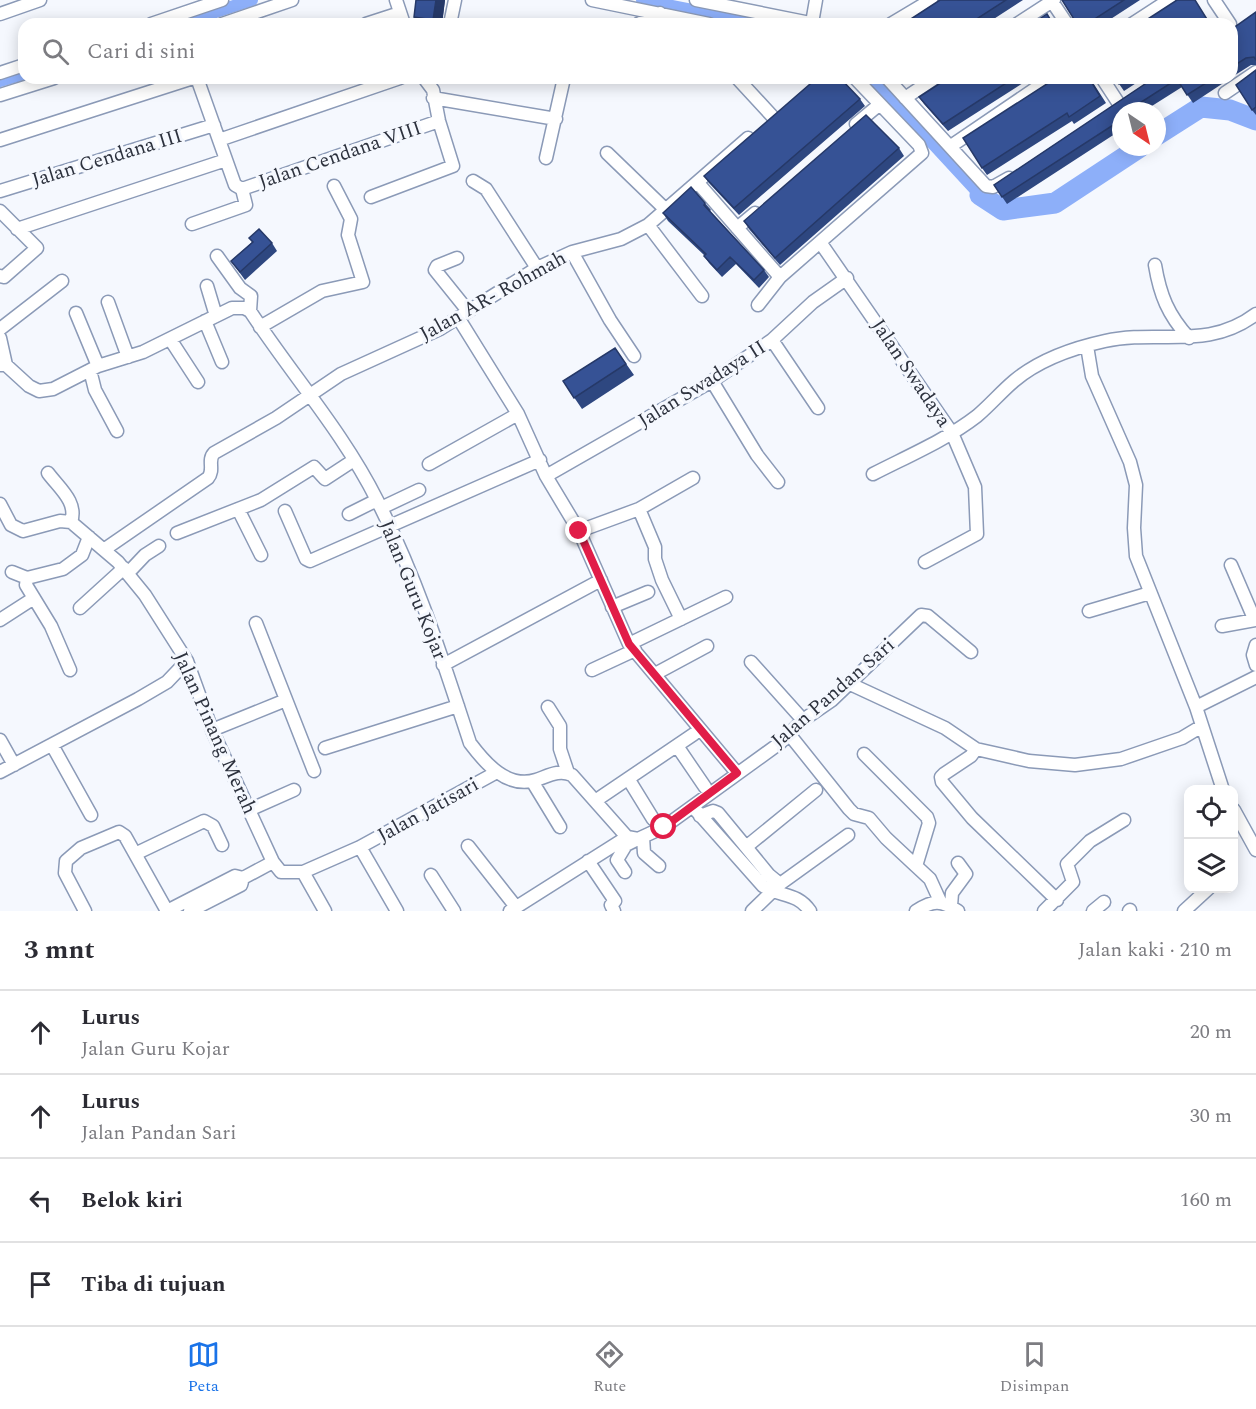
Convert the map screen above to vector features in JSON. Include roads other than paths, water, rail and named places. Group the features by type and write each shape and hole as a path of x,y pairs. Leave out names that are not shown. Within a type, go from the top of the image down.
{"street":[{"path":"0,14 40,0"},
{"path":"163,18 188,6 222,0"},
{"path":"240,18 292,0"},
{"path":"396,0 402,18"},
{"path":"451,18 455,0"},
{"path":"592,0 682,18"},
{"path":"696,0 784,18"},
{"path":"814,18 816,0"},
{"path":"1026,18 1052,0 1063,18"},
{"path":"1141,18 1169,0"},
{"path":"1214,0 1227,18"},
{"path":"900,18 925,2"},
{"path":"650,18 660,13"},
{"path":"2,68 18,66"},
{"path":"1225,93 1256,72"},
{"path":"0,95 35,84"},
{"path":"0,140 176,84"},
{"path":"192,224 246,206 242,189 235,185 197,84"},
{"path":"219,140 382,84"},
{"path":"546,158 563,84"},
{"name":"Jalan AR- Rohmah","path":"105,549 176,497 208,478 211,474 211,457 214,453 276,418 309,393 341,374 463,315 537,268 572,252 621,239 648,225 769,120 742,84"},
{"path":"758,305 780,276 920,156 922,151 919,145 861,84"},
{"path":"892,84 951,146 976,177 989,188 1018,172"},
{"path":"905,98 926,84"},
{"path":"951,146 1042,84"},
{"path":"1106,84 1118,102"},
{"path":"371,197 452,168 454,163 438,122 434,89 556,119"},
{"path":"843,136 880,104"},
{"name":"Jalan Cendana VIII","path":"242,189 438,122"},
{"name":"Jalan Cendana III","path":"0,191 214,125"},
{"path":"607,153 665,209"},
{"path":"17,229 226,160"},
{"path":"473,181 486,189 537,268"},
{"path":"698,183 780,276"},
{"path":"260,327 322,291 363,282 348,235 351,219 334,186"},
{"path":"737,228 764,205"},
{"path":"0,211 36,249 4,277 0,276"},
{"path":"648,225 702,296"},
{"name":"Jalan Swadaya","path":"820,242 848,278 952,433 978,415 1029,369 1045,360 1087,346 1124,338 1206,336 1227,330 1256,314"},
{"path":"572,252 610,320 634,356"},
{"name":"Jalan Guru Kojar","path":"217,256 240,288 251,296 250,311 354,460 379,504 409,568 470,743 486,763 506,779 532,781 551,774 568,773"},
{"path":"457,258 437,266 435,270 518,414 546,476 579,531 612,608 632,647 737,773"},
{"path":"1155,265 1160,293 1166,308 1189,338"},
{"name":"Jalan Swadaya II","path":"546,476 712,381 772,340 813,302 848,278"},
{"path":"0,329 62,281"},
{"path":"207,286 211,319 222,362"},
{"path":"108,302 128,357"},
{"path":"0,338 3,365 29,386 39,391 53,388 94,368 128,357 238,307 250,311"},
{"path":"76,313 94,368 95,390 117,430"},
{"path":"170,339 198,382"},
{"path":"772,340 818,408"},
{"path":"1087,346 1092,376 1130,462 1136,485 1134,528 1136,556 1196,706 1222,785"},
{"path":"712,381 757,455 777,482"},
{"path":"429,464 518,414"},
{"path":"873,474 952,433 975,487 979,528 973,537 957,543 925,562"},
{"path":"177,533 261,500 314,467 325,479 354,460"},
{"path":"285,511 306,558 310,561 388,524 540,460"},
{"path":"0,504 11,525 23,531 60,521 71,522 74,514 71,503 48,473"},
{"path":"579,531 639,509 693,478"},
{"path":"349,514 419,490"},
{"path":"238,509 261,555"},
{"path":"639,509 655,547 655,559 662,580 681,619"},
{"name":"Jalan Pinang Merah","path":"71,522 105,549 126,571 187,661 212,730 273,862"},
{"path":"12,572 27,578 63,569 82,555 89,537"},
{"path":"80,608 159,546"},
{"path":"1231,565 1252,614 1256,616"},
{"path":"27,578 26,585 51,626 70,670"},
{"path":"443,664 601,580"},
{"path":"612,608 648,592"},
{"path":"1089,611 1150,593"},
{"path":"592,670 681,619 726,597"},
{"path":"0,620 34,598"},
{"name":"Jalan Pandan Sari","path":"697,811 737,773 789,734 803,720 832,700 921,615 928,616 971,652"},
{"path":"1222,626 1256,620"},
{"path":"256,623 314,771"},
{"path":"1256,645 1253,655 1256,665"},
{"path":"654,674 707,646"},
{"path":"0,772 167,682 187,661"},
{"path":"750,662 803,720"},
{"path":"1196,706 1256,677"},
{"path":"848,683 945,728 976,749 1029,760 1075,765 1121,759 1158,748 1202,726"},
{"path":"212,730 286,700"},
{"path":"325,748 458,706"},
{"path":"548,707 560,726 560,749 568,773 636,838 644,853 659,866"},
{"path":"595,801 694,734"},
{"path":"789,734 849,809 854,814 868,818 885,838 930,879 946,902"},
{"path":"0,740 14,765"},
{"path":"52,745 92,815"},
{"path":"677,746 705,787"},
{"path":"976,749 971,756 941,777 942,782 972,818 1057,900"},
{"path":"864,754 927,818 927,831 916,866"},
{"name":"Jalan Jatisari","path":"360,847 497,772"},
{"path":"629,780 653,819"},
{"path":"532,781 560,827"},
{"path":"249,810 294,790"},
{"path":"746,847 816,790"},
{"path":"697,811 763,886 777,888 793,895 810,911"},
{"path":"468,846 513,909 588,861 697,811 712,811 718,813 777,888"},
{"path":"1238,819 1256,850"},
{"path":"1044,911 1073,882 1067,864 1090,841 1124,820"},
{"path":"135,854 204,821 213,826 222,845"},
{"path":"85,911 66,873 66,861 70,855 119,832 125,836 167,911 235,876 243,878 273,862 281,872 303,872 360,847 396,911"},
{"path":"752,911 777,888 848,835"},
{"path":"625,872 617,860 626,845 636,838"},
{"path":"588,861 615,901 610,905 614,911"},
{"path":"946,902 966,874 958,863"},
{"path":"303,872 325,911"},
{"path":"431,875 454,911"},
{"path":"190,911 241,885 243,878"},
{"path":"1184,911 1204,893"},
{"path":"916,911 928,903 946,902"},
{"path":"1093,911 1104,902"}],"waterway":[{"path":"197,18 252,0"},
{"path":"642,0 733,18"},
{"path":"0,81 18,76"},
{"path":"878,84 980,195"},
{"path":"1166,129 1201,107 1230,110 1256,120"},
{"path":"980,195 1003,210 1055,203 1126,156"}]}
